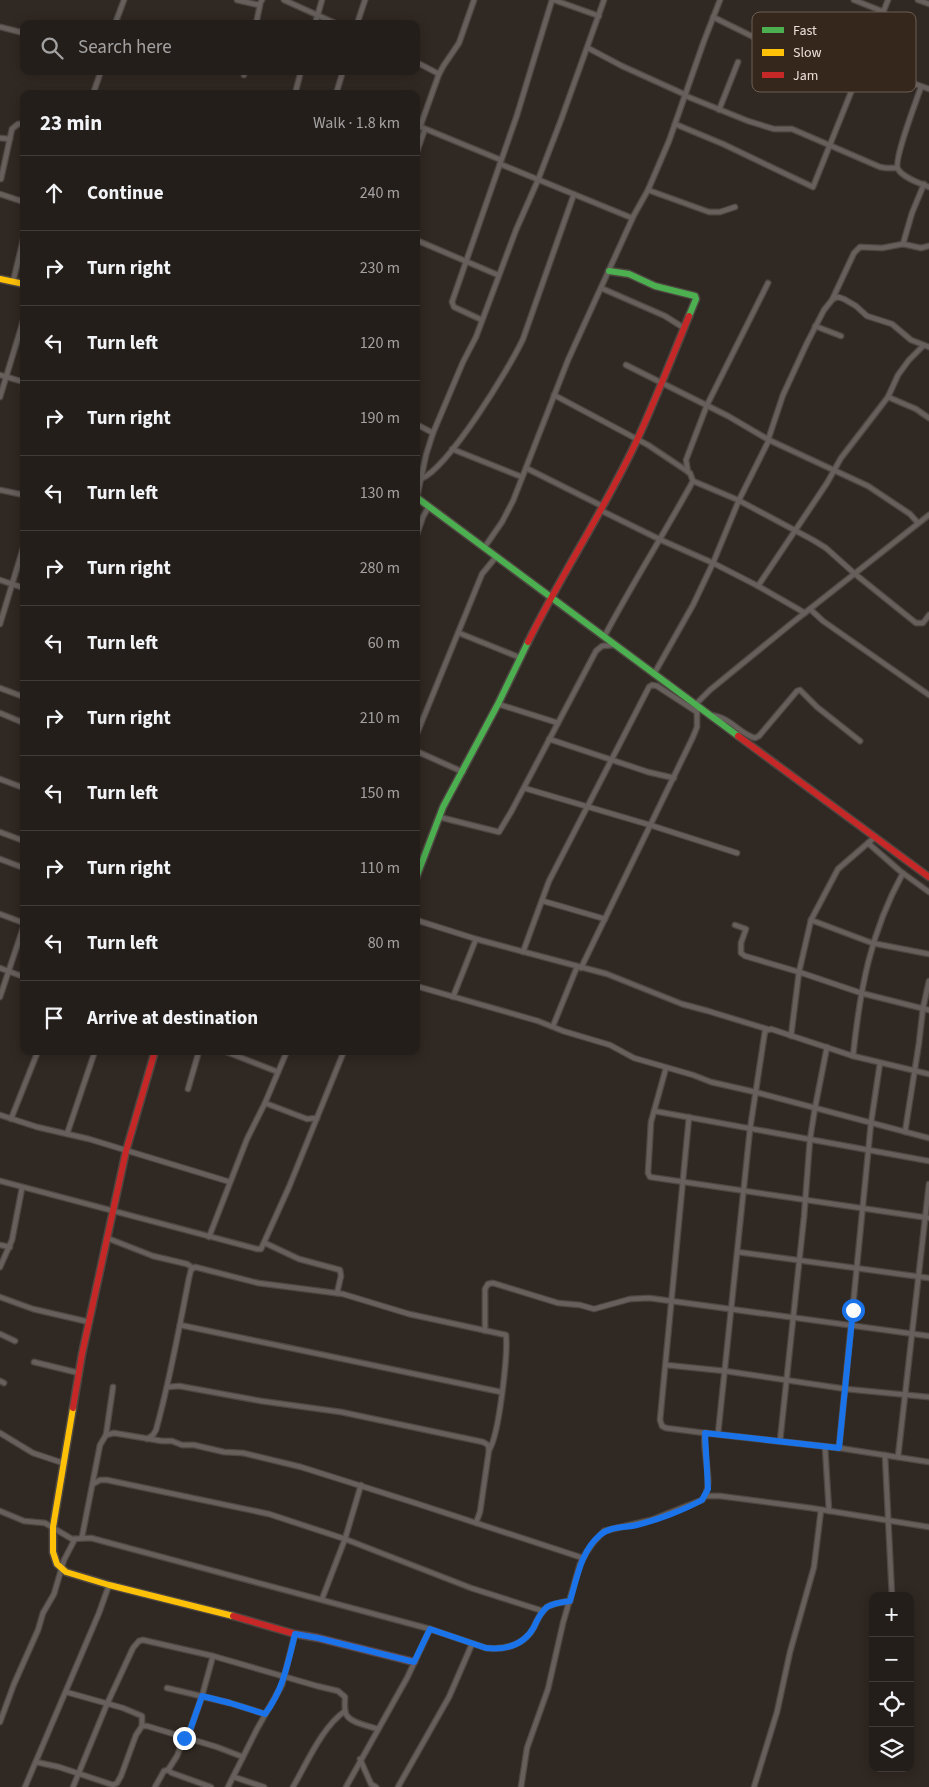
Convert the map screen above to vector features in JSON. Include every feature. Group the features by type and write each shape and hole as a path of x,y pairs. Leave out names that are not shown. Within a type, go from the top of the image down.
{"street":[{"path":"116,20 124,0"},
{"path":"238,0 261,3 257,20"},
{"path":"284,0 329,20"},
{"path":"316,20 322,0"},
{"path":"358,20 365,0"},
{"path":"474,0 459,43 439,74 420,127 538,180 632,218"},
{"path":"482,320 454,307 452,304 501,162 553,0 599,16"},
{"path":"420,483 433,433 482,320 516,230 538,180 588,48 604,0"},
{"path":"484,548 502,522 526,468 568,360 632,218 648,190 686,96 720,0"},
{"path":"854,0 884,12 888,0"},
{"path":"918,0 929,4"},
{"path":"713,17 752,36"},
{"path":"0,27 20,32"},
{"path":"588,48 622,66 719,110 774,129 792,128 880,167 897,168 903,174 927,186 912,213 903,244"},
{"path":"719,110 738,62"},
{"path":"420,64 439,74"},
{"path":"94,90 100,75"},
{"path":"296,90 300,75"},
{"path":"339,90 342,75"},
{"path":"916,85 929,89"},
{"path":"897,168 899,152 921,87"},
{"path":"675,124 723,144 813,187 851,92"},
{"path":"1,179 14,126 20,124"},
{"path":"0,138 10,139"},
{"path":"648,190 708,212 720,212 735,207"},
{"path":"0,194 20,201"},
{"path":"421,479 436,469 471,425 516,354 574,194"},
{"path":"420,242 498,275"},
{"path":"654,674 693,605 713,563 739,500 768,440 783,395 815,326 832,300 850,258 860,247 882,248 903,244 921,248 929,246"},
{"path":"13,282 20,253"},
{"path":"420,867 438,817 498,704 551,597 637,440 696,299 696,296 656,286 629,274 609,271"},
{"path":"0,280 20,283"},
{"path":"688,472 686,460 707,405 768,283"},
{"path":"601,288 665,316 684,328"},
{"path":"832,300 838,297 844,299 867,316 892,324 905,335 923,346 929,347"},
{"path":"815,326 841,336"},
{"path":"0,397 20,331"},
{"path":"758,586 844,454 888,397 898,375 913,354 923,346"},
{"path":"626,365 707,405 768,440 868,486 910,514 918,523"},
{"path":"0,375 20,381"},
{"path":"554,395 637,440 688,472 693,481 604,637"},
{"path":"888,397 916,409 929,418"},
{"path":"420,426 433,433"},
{"path":"452,449 522,477"},
{"path":"526,468 661,540 758,586 805,613"},
{"path":"693,481 739,500 826,548 855,574 916,622 923,623 929,615"},
{"path":"0,490 20,495"},
{"path":"420,500 697,708"},
{"path":"420,526 430,506"},
{"path":"553,1026 579,967 606,919 696,732 697,708 710,690 929,515"},
{"path":"420,726 482,574 496,557"},
{"path":"0,624 20,558"},
{"path":"0,580 20,586"},
{"path":"810,609 929,695"},
{"path":"459,632 521,658"},
{"path":"438,817 498,832 511,812 598,648 614,645"},
{"path":"523,952 549,881 644,694 650,686 657,686 709,714 929,877"},
{"path":"0,688 20,696"},
{"path":"709,714 725,718 751,738 755,738 762,734 797,691 800,690 817,707 860,741"},
{"path":"498,704 558,723"},
{"path":"0,713 20,721"},
{"path":"549,739 648,772 674,778"},
{"path":"420,753 463,772"},
{"path":"0,779 20,786"},
{"path":"524,788 737,853"},
{"path":"0,832 20,840"},
{"path":"791,1036 799,972 811,920 838,869 875,838"},
{"path":"868,843 902,873 929,892"},
{"path":"0,859 20,866"},
{"path":"853,1056 861,992 872,943 902,873"},
{"path":"543,900 606,919"},
{"path":"0,914 20,922"},
{"path":"811,920 872,943 929,954"},
{"path":"420,921 476,939 625,980 682,1004 772,1029 853,1056 929,1074"},
{"path":"735,925 746,929 740,948 743,955 861,992 929,1010"},
{"path":"0,996 20,936"},
{"path":"453,997 476,939"},
{"path":"0,968 20,976"},
{"path":"905,1132 922,1008 929,981"},
{"path":"420,987 610,1044 629,1056 711,1082 929,1138"},
{"path":"718,1434 750,1128 763,1039 767,1029"},
{"path":"780,1442 810,1139 827,1048"},
{"path":"11,1119 36,1055"},
{"path":"67,1134 94,1055"},
{"path":"154,1055 126,1151 106,1238 79,1373 53,1527 54,1555 58,1566 62,1570 109,1585 258,1622 295,1634 414,1662"},
{"path":"188,1090 198,1055"},
{"path":"234,1055 278,1072"},
{"path":"209,1237 247,1139 285,1055"},
{"path":"0,1181 257,1250 261,1249 342,1055"},
{"path":"839,1448 868,1149 880,1063"},
{"path":"666,1068 650,1133 649,1176 927,1217"},
{"path":"265,1103 307,1119 317,1118"},
{"path":"654,1111 929,1161"},
{"path":"0,1115 230,1182"},
{"path":"689,1117 661,1424 666,1428 839,1448 929,1462"},
{"path":"898,1457 918,1276 927,1217 929,1184"},
{"path":"0,1267 10,1247 22,1188"},
{"path":"106,1238 153,1256 186,1264 193,1268"},
{"path":"265,1243 292,1256 340,1270 341,1276 337,1293"},
{"path":"0,1245 10,1247"},
{"path":"738,1252 929,1278"},
{"path":"147,1439 156,1430 168,1387 190,1273 197,1266 265,1284 337,1293 409,1314 506,1335 507,1354 495,1436 489,1450 480,1512 476,1523"},
{"path":"485,1331 485,1289 491,1283 558,1303 580,1305 591,1309 598,1309 621,1301 638,1298 929,1336"},
{"path":"0,1297 26,1307 89,1322"},
{"path":"180,1325 502,1392"},
{"path":"0,1334 15,1341"},
{"path":"34,1362 79,1373"},
{"path":"666,1365 726,1371 846,1389 929,1396"},
{"path":"168,1387 179,1386 261,1401 347,1413 483,1442 488,1445 489,1450"},
{"path":"82,1537 100,1445 106,1435 113,1387"},
{"path":"0,1432 33,1453 63,1463"},
{"path":"106,1435 114,1433 172,1441 182,1445 194,1445 224,1452 248,1454 324,1473 583,1558"},
{"path":"521,1787 527,1748 548,1689 563,1623 583,1558 604,1531 651,1520 695,1504 705,1496 708,1485 704,1444 705,1433"},
{"path":"825,1447 829,1511"},
{"path":"885,1455 892,1592"},
{"path":"93,1484 100,1480 107,1480 256,1511 345,1540 446,1579 543,1611"},
{"path":"322,1599 345,1540 361,1486"},
{"path":"705,1496 720,1496 829,1511 929,1527"},
{"path":"754,1787 777,1712 790,1652 814,1566 821,1510"},
{"path":"0,1511 24,1521 45,1523 75,1540"},
{"path":"0,1722 14,1684 38,1630 43,1613 54,1594 64,1560 75,1540 82,1537 322,1599 430,1629 472,1644 495,1649 523,1641 528,1637 543,1611 551,1605 570,1601"},
{"path":"25,1787 99,1613 109,1585"},
{"path":"346,1787 407,1678 430,1629"},
{"path":"228,1787 265,1714 277,1696 285,1677 295,1634"},
{"path":"73,1787 107,1704 133,1648 139,1641 151,1641 213,1656 340,1691 345,1698 345,1711 351,1719 378,1729"},
{"path":"398,1787 449,1697 472,1644"},
{"path":"155,1787 164,1771 168,1770 186,1739 202,1696 213,1656"},
{"path":"167,1688 230,1703 265,1714"},
{"path":"36,1762 115,1786 121,1776 136,1735 142,1726 141,1715 66,1692"},
{"path":"293,1787 327,1729 345,1711"},
{"path":"142,1726 217,1747 243,1757"},
{"path":"360,1759 371,1784 376,1787"},
{"path":"168,1770 211,1787"},
{"path":"234,1777 264,1787"}],"traffic: fast":[{"path":"609,271 629,274 655,286 695,296 696,299 689,316"},
{"path":"420,500 738,736"},
{"path":"420,867 443,807 498,704 528,642"}],"traffic: slow":[{"path":"0,279 20,283"},
{"path":"73,1408 53,1527 53,1552 57,1564 66,1572 109,1585 233,1616"}],"traffic: jam":[{"path":"528,642 625,466 651,409 689,316"},
{"path":"738,736 929,877"},
{"path":"73,1408 82,1354 126,1151 154,1055"},
{"path":"233,1616 295,1634 414,1662"}],"route":[{"path":"184,1738 187,1739 202,1696 265,1714 282,1686 295,1634 414,1662 430,1629 486,1648 495,1649 523,1641 528,1637 546,1608 570,1601 580,1564 593,1543 604,1531 637,1525 702,1500 708,1489 704,1444 705,1433 839,1448 853,1310"}]}
